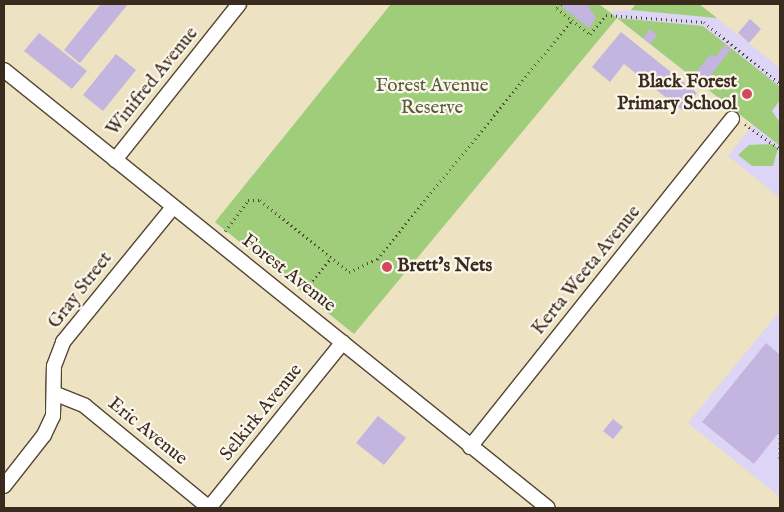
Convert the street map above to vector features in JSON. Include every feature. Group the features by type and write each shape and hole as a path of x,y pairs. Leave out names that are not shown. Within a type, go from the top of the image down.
{"street":[{"name":"Winifred Avenue","path":"115,160 240,4"},
{"name":"Forest Avenue","path":"4,70 548,508"},
{"name":"Kerta Weeta Avenue","path":"470,446 732,119"},
{"name":"Gray Street","path":"4,486 44,435 56,394 54,366 63,342 173,207"},
{"name":"Selkirk Avenue","path":"209,508 343,342"},
{"name":"Eric Avenue","path":"56,394 85,406 209,508"}],"path":[{"path":"561,4 557,8 590,34 606,15 704,22 780,84"},
{"path":"226,231 248,200 260,200 349,272 377,259 572,20"},
{"path":"752,127 780,149"},
{"path":"303,293 331,258"},
{"path":"780,432 780,458"}],"shaded area":[{"name":"Black Forest Primary School","path":"636,4 699,4 780,68 780,198 728,156 753,125 609,12 631,10"},
{"path":"780,311 780,497 688,423"}],"green space":[{"name":"Forest Avenue Reserve","path":"391,4 599,4 617,18 354,334 215,222"},
{"path":"636,4 699,4 717,18 631,10"},
{"path":"617,18 703,26 780,87 780,100 772,111 780,123 780,146"},
{"path":"772,144 778,148 773,166 752,166 738,155 749,145"}],"building":[{"path":"101,4 128,4 80,63 64,50"},
{"path":"564,4 587,4 596,18 589,28 562,7"},
{"path":"750,19 761,29 749,43 738,33"},
{"path":"650,29 657,35 650,44 643,38"},
{"path":"621,32 697,93 683,111 624,64 610,82 592,67"},
{"path":"39,33 87,71 72,89 24,51"},
{"path":"725,45 731,49 703,85 692,77 711,54 715,57"},
{"path":"116,54 136,70 103,111 83,95"},
{"path":"766,343 780,355 780,431 754,464 702,422"},
{"path":"378,416 406,438 384,465 356,443"},
{"path":"613,419 623,427 613,439 603,431"}],"place":[{"name":"Black Forest Primary School","path":"747,94"},
{"name":"Brett's Nets","path":"387,267"}]}
